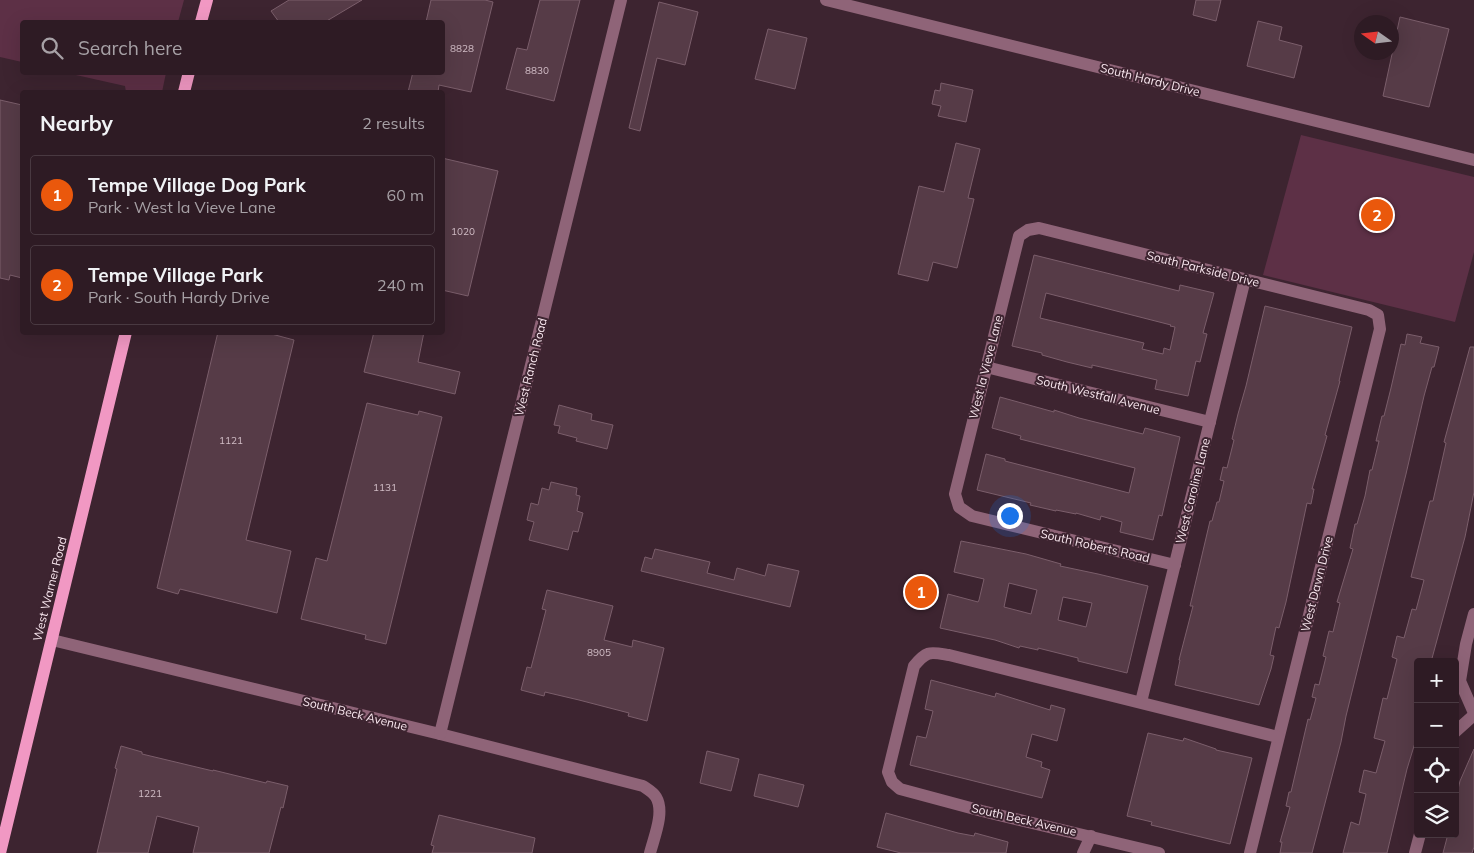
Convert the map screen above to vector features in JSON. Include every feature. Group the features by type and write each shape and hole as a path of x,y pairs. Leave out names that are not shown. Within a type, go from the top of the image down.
{"main road":[{"path":"202,20 207,0"},
{"path":"184,90 188,75"},
{"name":"West Warner Road","path":"0,853 125,335"}],"street":[{"name":"West Ranch Road","path":"440,734 621,0"},
{"name":"South Hardy Drive","path":"826,0 1474,160"},
{"name":"South Parkside Drive","path":"1028,230 1039,228 1369,310 1378,315"},
{"name":"West la Vieve Lane","path":"959,507 955,494 986,367 1019,236 1028,230"},
{"name":"West Caroline Lane","path":"1141,702 1245,279"},
{"name":"West Dawn Drive","path":"1250,853 1380,330 1378,315"},
{"name":"South Westfall Avenue","path":"986,367 1210,422"},
{"name":"South Roberts Road","path":"959,507 972,516 1175,565"},
{"path":"1459,728 1474,714 1460,681 1466,644 1474,614"},
{"name":"South Beck Avenue","path":"52,640 440,734 643,786 655,795 659,805 658,821 650,853"},
{"name":"South Beck Avenue","path":"1141,702 932,652 922,655 914,666 888,772 892,782 900,789 909,792 1159,853"},
{"path":"1141,702 1278,737"},
{"path":"1083,853 1091,836"},
{"path":"1091,836 1091,853"},
{"path":"1415,853 1419,838"}],"shaded area":[{"path":"0,0 184,0 179,20 20,20 20,62 0,57"},
{"path":"76,75 166,75 162,90 126,90 125,86"},
{"path":"1301,135 1474,177 1474,252 1455,322 1263,275"}],"building":[{"path":"289,0 362,0 328,20 278,20 271,11"},
{"path":"431,0 485,0 493,2 471,92 439,85 438,90 408,90 412,75 445,75 445,20 426,20"},
{"path":"540,0 580,0 554,101 506,89 517,48 527,50"},
{"path":"1196,0 1221,0 1216,21 1193,15"},
{"path":"659,2 698,12 685,65 657,58 640,131 629,128"},
{"path":"1400,17 1449,29 1429,107 1383,96 1391,60 1399,60"},
{"path":"1258,21 1282,27 1279,40 1302,46 1294,78 1247,66"},
{"path":"768,29 807,38 795,89 755,79"},
{"path":"941,83 973,90 966,122 938,116 941,106 932,104 935,90 940,91"},
{"path":"0,100 20,105 20,278 10,275 9,280 0,278"},
{"path":"956,143 980,149 968,198 974,199 957,268 933,262 928,281 898,274 919,186 944,192"},
{"path":"445,159 498,171 468,296 445,291"},
{"path":"1034,255 1179,291 1180,285 1214,293 1203,333 1207,334 1200,362 1196,361 1188,396 1155,389 1157,380 1092,365 1092,368 1012,346","holes":["1046,293 1175,327 1170,350 1164,348 1163,354 1142,349 1144,343 1040,318"]},
{"path":"1265,306 1352,327 1325,435 1327,436 1312,489 1314,489 1311,504 1307,503 1286,602 1279,628 1276,627 1270,655 1274,656 1271,669 1259,705 1175,685 1179,660 1193,606 1190,606 1210,521 1212,521 1217,502 1219,502 1224,481 1220,480 1223,467 1227,468 1234,440 1232,439"},
{"path":"1407,334 1422,337 1420,343 1439,347 1424,396 1341,742 1312,853 1280,853 1282,842 1280,842 1290,807 1286,806 1289,792 1291,792 1308,719 1310,720 1316,698 1312,697 1315,684 1319,685 1326,657 1323,656 1329,631 1333,632 1340,603 1337,602 1353,549 1350,548 1355,524 1357,524 1365,496 1370,470 1372,470 1379,441 1376,441 1382,416 1384,416 1401,344 1405,345"},
{"path":"217,335 275,335 294,340 246,540 291,551 277,613 180,589 178,594 157,588"},
{"path":"373,335 423,335 418,362 460,372 455,394 364,372"},
{"path":"1470,347 1474,347 1474,492 1465,537 1432,658 1414,658 1414,746 1387,853 1343,853 1351,822 1359,825 1366,794 1359,792 1364,770 1376,773 1385,741 1374,738 1383,698 1387,699 1397,659 1392,657 1397,636 1404,638 1412,609 1416,610 1424,580 1411,577 1430,501 1433,501 1446,443 1444,442"},
{"path":"1000,397 1143,434 1145,428 1180,437 1162,516 1159,515 1153,540 1120,532 1122,522 1101,516 1100,520 1076,513 1056,511 977,490 986,454 1005,459 1005,461 1129,493 1135,468 1020,439 1021,436 992,428"},
{"path":"367,403 418,415 419,411 442,417 386,644 365,639 366,635 301,619 316,558 327,561"},
{"path":"559,405 592,414 591,420 613,425 607,449 576,441 577,438 558,433 560,426 554,425"},
{"path":"551,482 577,488 576,495 580,496 577,511 583,513 578,532 573,531 568,550 529,540 534,522 527,520 531,503 538,505 542,488 549,490"},
{"path":"961,541 1026,554 1061,564 1060,566 1148,586 1127,673 1078,661 1078,658 1038,648 1038,650 1020,646 1019,648 995,640 940,628 948,594 978,602 979,600 984,579 954,572","holes":["1009,583 1037,590 1031,614 1004,607","1063,597 1092,603 1086,627 1058,620"]},
{"path":"655,549 710,562 707,573 734,580 737,568 765,576 768,564 799,571 790,607 641,571 645,557 652,559"},
{"path":"547,590 613,606 604,640 632,647 633,640 664,648 647,721 628,716 629,713 579,700 545,692 544,696 521,690 527,667 531,668 546,610 542,609"},
{"path":"931,680 995,697 996,693 1050,710 1051,705 1065,709 1057,741 1032,734 1026,757 1042,762 1041,767 1050,770 1042,798 910,765 917,736 926,738 933,711 925,709"},
{"path":"1148,733 1183,741 1184,738 1216,750 1252,758 1230,844 1151,825 1152,822 1127,816"},
{"path":"121,746 142,752 142,754 266,783 267,781 288,786 269,853 193,853 199,827 157,816 148,853 97,853"},
{"path":"1474,749 1474,847 1472,853 1443,853 1447,838 1459,838 1460,781"},
{"path":"707,751 739,759 731,791 700,783"},
{"path":"759,774 804,785 798,807 754,796"},
{"path":"886,813 958,833 974,836 975,833 1008,842 1006,853 901,853 877,847"},
{"path":"439,815 535,838 532,853 432,853 434,846 431,845"}],"place":[{"name":"Tempe Village Park","path":"1377,215"},
{"name":"Tempe Village Dog Park","path":"921,592"}]}
